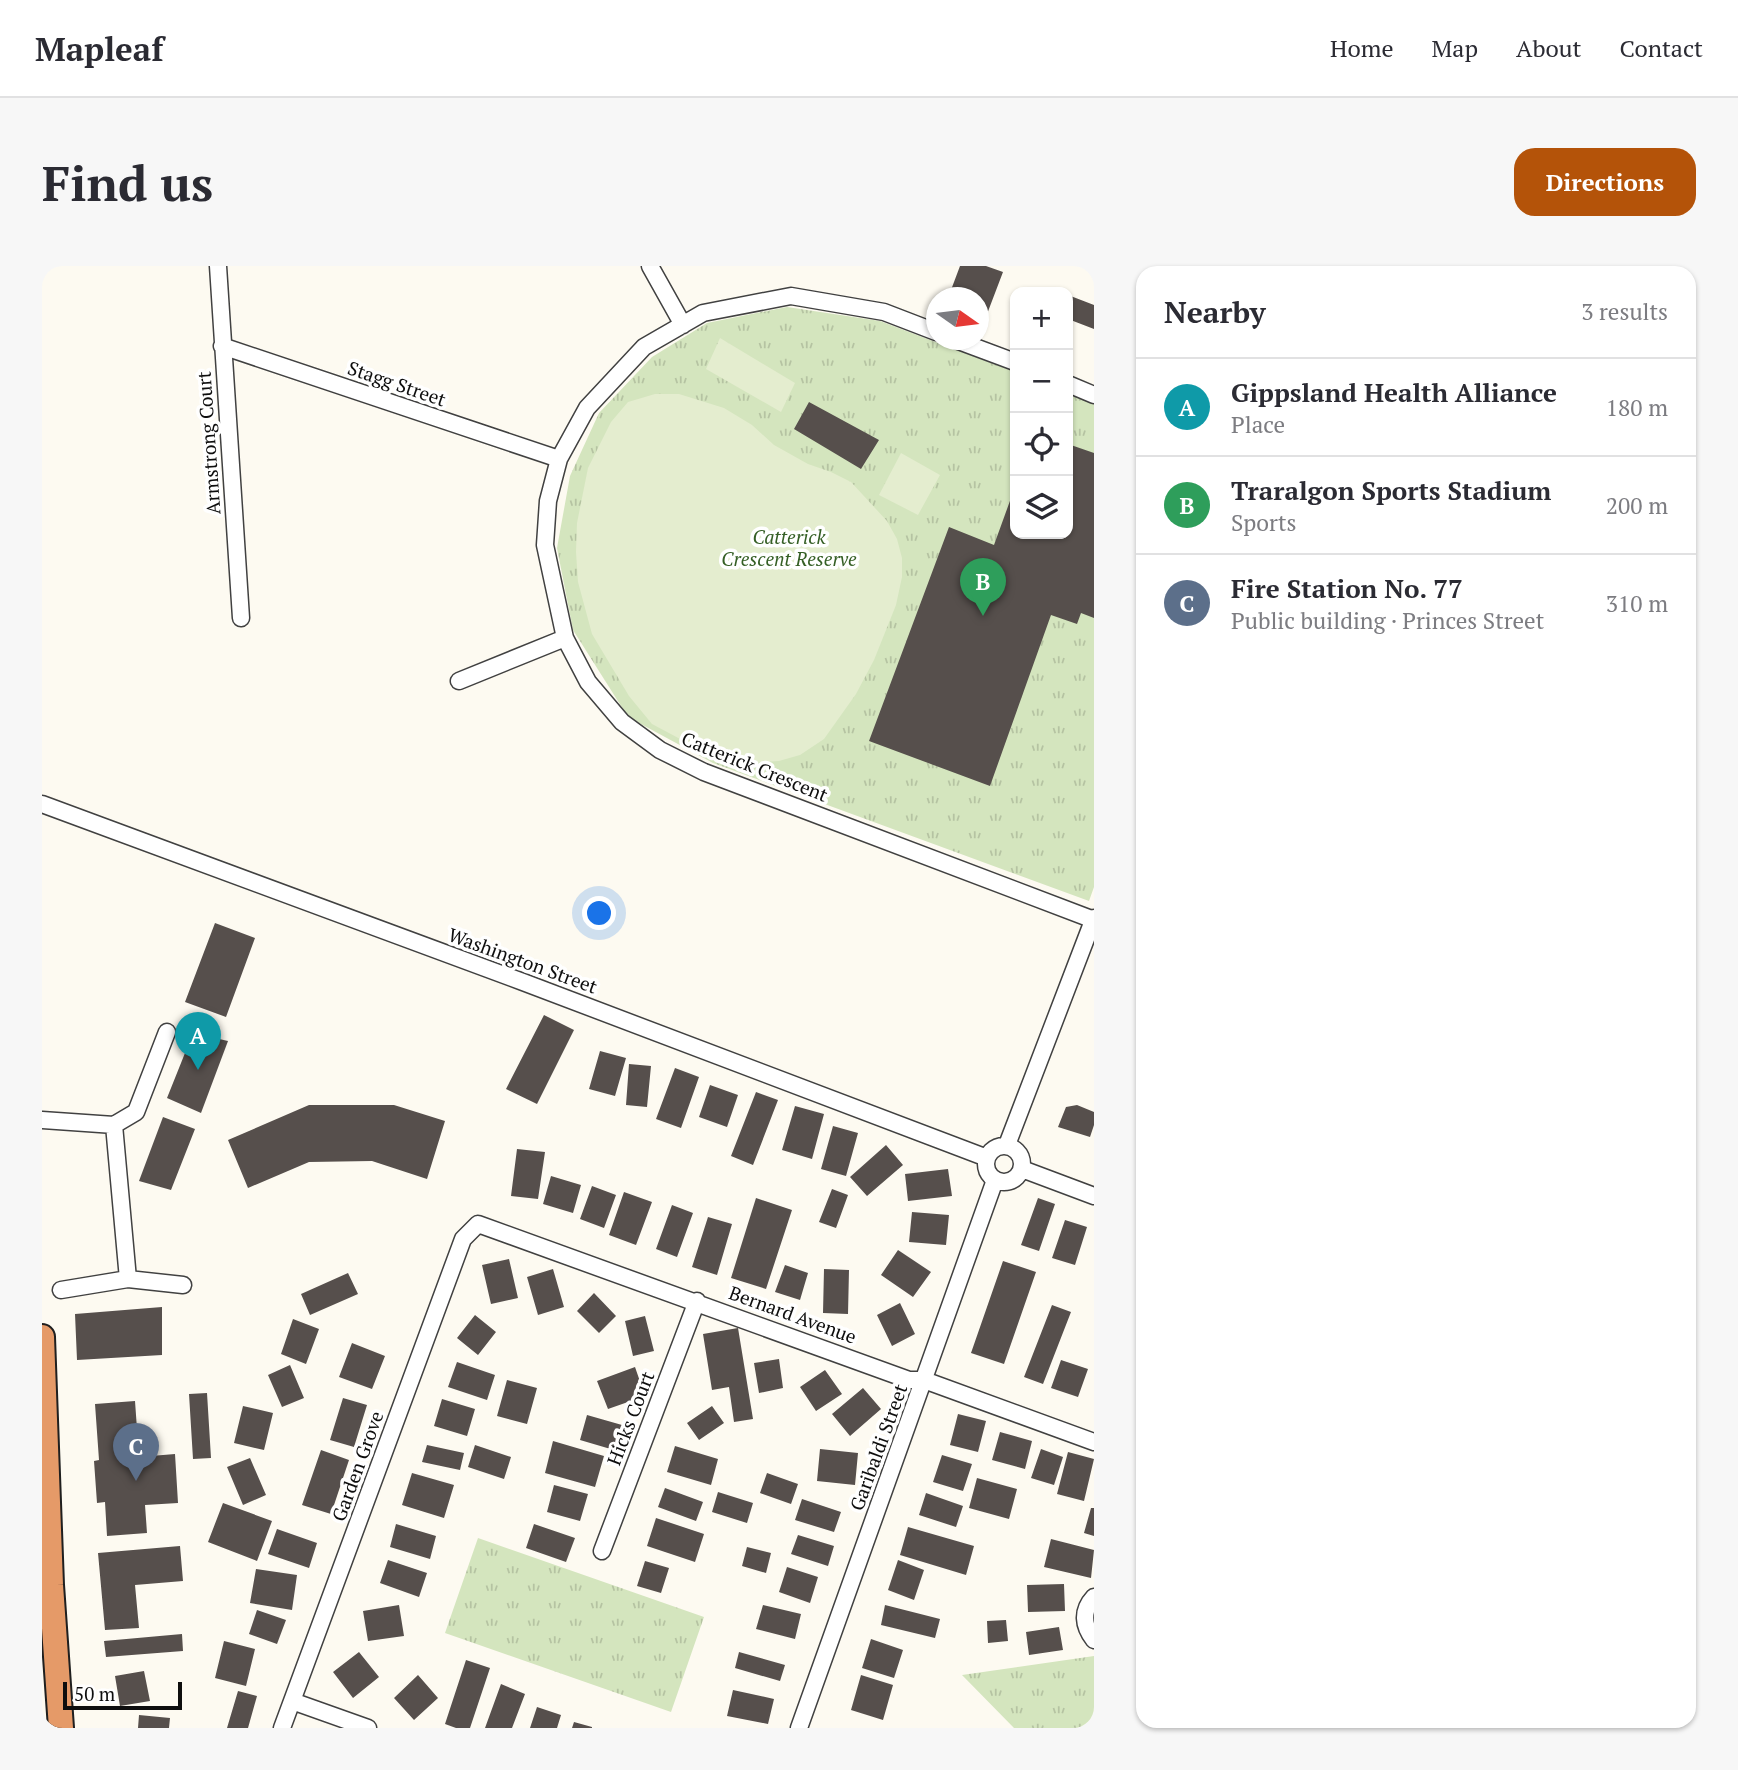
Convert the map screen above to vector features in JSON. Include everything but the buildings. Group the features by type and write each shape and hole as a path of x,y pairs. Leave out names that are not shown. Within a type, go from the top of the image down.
{"highway":[{"path":"42,1336 51,1585 61,1728"}],"street":[{"name":"Armstrong Court","path":"218,266 241,618"},
{"path":"650,266 683,325"},
{"name":"Catterick Crescent","path":"926,328 884,312 791,296 703,313 644,347 587,408 559,459 548,501 545,545 565,638 589,682 622,722 660,750 704,772 1094,919"},
{"name":"Stagg Street","path":"222,346 559,459"},
{"path":"983,350 1010,360"},
{"path":"1073,386 1094,395"},
{"path":"459,681 565,638"},
{"name":"Washington Street","path":"42,804 987,1158"},
{"path":"1007,1146 1094,919"},
{"path":"42,1120 114,1125 136,1112 167,1032"},
{"path":"114,1125 128,1279"},
{"path":"1013,1147 1021,1157 1022,1170 1014,1180 995,1180 987,1170 987,1158 995,1148 1013,1147"},
{"path":"1022,1170 1094,1196"},
{"name":"Garibaldi Street","path":"799,1728 995,1180"},
{"name":"Bernard Avenue","path":"478,1224 697,1301 909,1380 924,1380 1094,1442"},
{"name":"Garden Grove","path":"282,1728 463,1239 478,1224"},
{"path":"61,1290 128,1279 183,1284"},
{"name":"Hicks Court","path":"602,1550 697,1301"},
{"path":"1094,1597 1085,1613 1084,1623 1094,1640"},
{"path":"292,1701 368,1728"}],"green space":[{"name":"Catterick Crescent Reserve","path":"787,307 880,321 926,338 926,350 957,350 1010,370 1010,539 1073,539 1073,394 1094,402 1094,887 1089,901 713,763 628,717 573,630 557,548 570,476 599,413 652,357 707,323"},
{"path":"720,338 795,383 781,412 706,369"},
{"path":"655,394 679,394 724,408 752,425 774,445 808,464 851,482 887,521 897,539 902,558 902,577 896,605 874,660 856,694 824,739 800,755 779,761 745,763 699,749 652,724 629,696 592,634 578,582 576,552 577,523 588,468 611,422 628,402"},
{"path":"901,453 940,475 918,515 879,495"},
{"path":"478,1538 704,1617 671,1712 445,1633"},
{"path":"1094,1656 1094,1728 1014,1728 962,1675"}],"place":[{"name":"Traralgon Sports Stadium","path":"983,616"},
{"name":"Gippsland Health Alliance","path":"198,1070"},
{"name":"Fire Station No. 77","path":"136,1481"}]}
